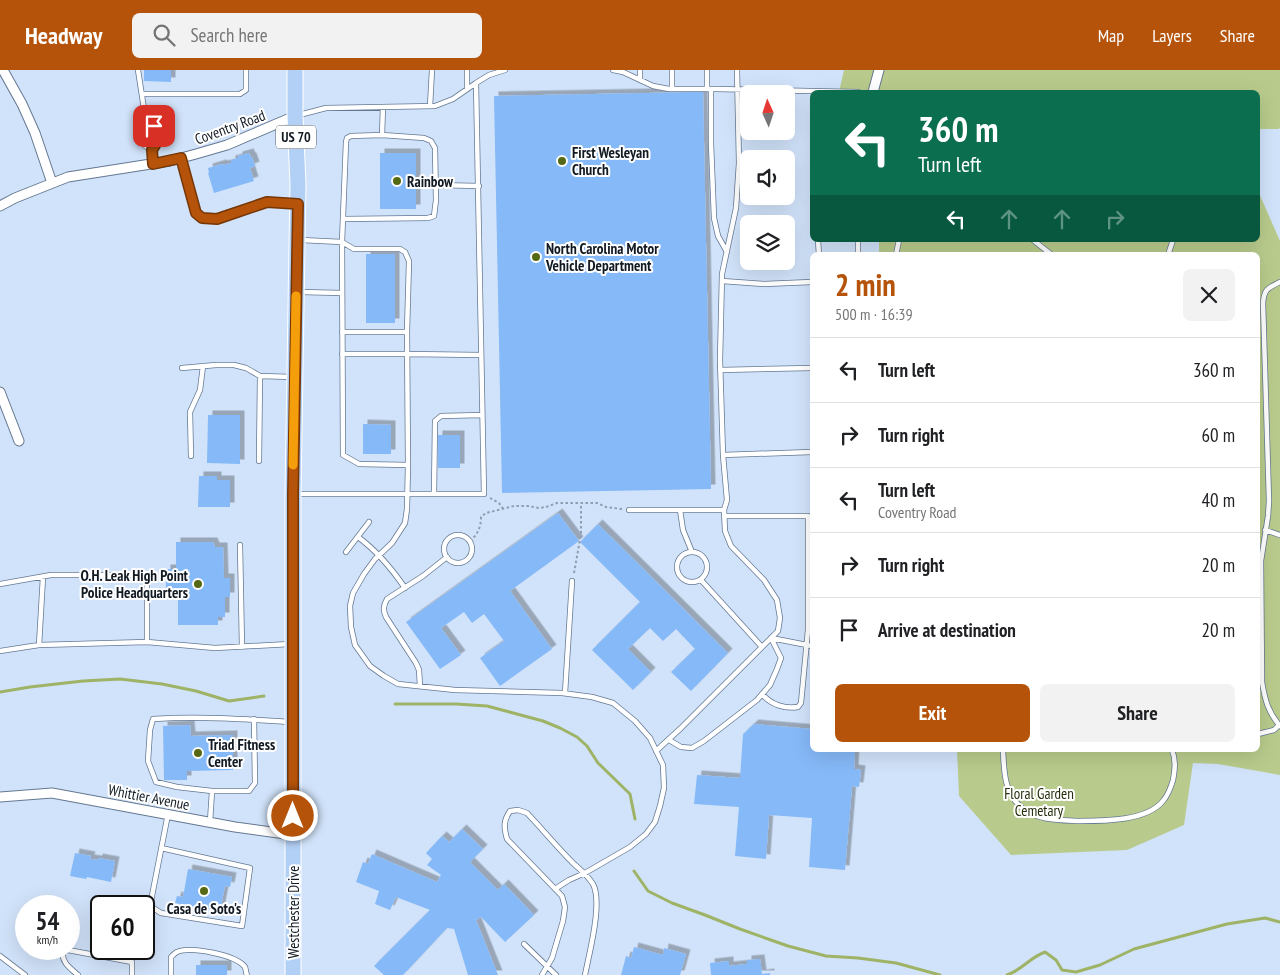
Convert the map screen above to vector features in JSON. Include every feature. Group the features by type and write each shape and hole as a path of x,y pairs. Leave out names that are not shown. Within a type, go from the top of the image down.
{"main road":[{"name":"Westchester Drive","path":"293,975 293,494 298,204 295,70"}],"street":[{"path":"3,70 22,104 35,133 52,183"},
{"path":"874,90 879,70"},
{"name":"Coventry Road","path":"0,206 68,177 181,158 227,145 295,116"},
{"path":"0,392 19,441"},
{"name":"Whittier Avenue","path":"0,797 52,793 293,835"}],"lane":[{"path":"138,70 146,122 142,129 145,146 152,150"},
{"path":"142,94 240,94 246,90 246,70"},
{"path":"430,106 432,70"},
{"path":"467,70 467,89"},
{"path":"295,116 326,108 435,106 453,99 489,75 505,70"},
{"path":"613,70 623,72 653,86 672,89 810,91"},
{"path":"640,70 640,79"},
{"path":"672,70 672,89"},
{"path":"707,70 714,218 718,236 727,253"},
{"path":"656,751 778,631 780,618 777,600 764,580 731,546 726,531 724,510 727,500 723,454 721,370 722,274 736,208 739,163 737,70"},
{"path":"293,494 484,494 476,83"},
{"path":"382,135 383,107"},
{"path":"146,122 154,126 157,142 152,150 153,164"},
{"path":"343,220 428,218 434,216 436,200 435,148 431,141 424,138 382,135 351,136 347,138 346,142 342,242 343,455 359,464 408,466"},
{"path":"181,158 196,213 202,218 217,219 267,202 298,204"},
{"path":"436,185 479,186"},
{"path":"297,240 342,242 354,249 400,249 405,252 409,261 406,517 392,543 364,574 353,593 350,613 355,645 370,666 398,684 456,690 565,693 592,697 612,703 635,721 650,738 663,765 664,788 660,806 655,822 646,834 630,847 555,889"},
{"path":"1036,242 1048,252"},
{"path":"722,280 764,284 810,282"},
{"path":"1260,734 1274,730 1280,725 1270,712 1264,698 1262,682 1261,561 1269,501 1264,293 1269,287 1280,282"},
{"path":"296,292 342,293"},
{"path":"1260,294 1264,293"},
{"path":"342,332 407,332"},
{"path":"342,354 481,355"},
{"path":"182,368 234,365 246,368 260,376 295,378"},
{"path":"191,456 190,412 200,390 203,366"},
{"path":"721,370 810,368"},
{"path":"259,460 260,376"},
{"path":"434,494 435,421 441,416 482,415"},
{"path":"723,454 810,452"},
{"path":"629,510 724,510"},
{"path":"680,510 683,530 692,552"},
{"path":"725,516 808,516 808,630 810,645 801,703 798,707 792,708 777,706 762,694"},
{"path":"346,552 369,522"},
{"path":"1265,530 1280,535"},
{"path":"459,534 470,541 471,555 464,562 455,562 444,553 444,544 450,537 459,534"},
{"path":"358,537 391,568 405,588"},
{"path":"240,545 242,646"},
{"path":"692,552 701,554 707,562 707,572 701,580 691,583 686,582 677,570 682,556 692,552"},
{"path":"420,686 419,670 416,663 386,617 384,606 387,599 423,576 447,557"},
{"path":"0,584 50,575 147,575 147,642"},
{"path":"39,644 42,577"},
{"path":"565,693 572,580"},
{"path":"701,580 762,647"},
{"path":"771,638 810,645"},
{"path":"669,740 681,747 692,748 758,700 770,685 780,658 771,638"},
{"path":"0,651 39,644 147,642 215,648 293,644"},
{"path":"254,719 255,783 249,791 212,791 177,787 156,782 148,761 150,730 153,720 182,717 254,719 294,722"},
{"path":"1003,752 1004,773 1008,788 1021,807 1032,814 1054,820 1106,821 1133,817 1149,812 1163,802 1171,788 1175,770 1173,752"},
{"path":"210,822 212,791"},
{"path":"542,975 556,948 565,907 562,896 507,840 504,828 510,811 518,810 527,813 593,885 596,920 585,975"},
{"path":"161,848 250,868 242,926 160,912 150,906 161,848 168,814"},
{"path":"524,944 556,975"},
{"path":"78,975 63,961 63,951 68,950 132,962 132,975"},
{"path":"171,975 171,957 177,952 190,950 212,952 238,961 245,968 247,975"},
{"path":"0,956 25,975"}],"path":[{"path":"484,494 498,502 503,509"},
{"path":"470,541 477,535 481,526 481,517 486,513 514,506 539,508 557,503 597,503 606,507 629,510"},
{"path":"572,580 581,534 581,503"}],"green space":[{"path":"844,70 1280,70 1280,127 1279,129 1260,129 1260,90 839,90"},
{"name":"Floral Garden Cemetary","path":"1260,196 1280,241 1280,775 1218,764 1193,763 1184,825 1127,850 1011,855 959,796 957,752 1260,752 1260,252 879,252 879,242 1260,242"}],"building":[{"path":"144,70 171,70 171,82 144,81"},
{"path":"703,92 711,489 502,493 494,96"},
{"path":"249,153 255,166 250,168 254,181 214,193 208,168 231,163 231,160 238,158 238,156"},
{"path":"380,153 416,153 416,209 380,209"},
{"path":"366,254 395,254 395,323 366,323"},
{"path":"208,415 240,415 240,464 207,463"},
{"path":"363,424 391,425 391,454 363,454"},
{"path":"438,435 460,435 460,468 438,468"},
{"path":"199,476 217,476 217,480 230,480 230,507 198,507"},
{"path":"558,513 579,541 510,591 552,649 500,686 480,658 504,641 484,614 472,623 464,612 441,628 461,655 440,669 406,622"},
{"path":"598,524 728,653 691,691 671,672 695,649 676,629 663,641 650,628 628,649 651,672 633,690 592,650 640,602 580,542"},
{"name":"O.H. Leak High Point Police Headquarters","path":"176,542 213,542 215,547 223,547 224,578 230,578 230,597 225,597 225,617 218,617 218,625 178,625 178,591 166,591 166,569 176,569"},
{"path":"754,724 810,729 810,752 855,752 854,769 861,770 859,787 852,786 845,870 809,867 812,818 769,815 766,859 735,856 739,807 694,804 697,775 740,778 743,734"},
{"name":"Triad Fitness Center","path":"190,725 191,736 233,735 233,770 187,771 187,780 164,780 163,726"},
{"path":"462,829 483,849 470,862 498,890 504,884 534,915 505,942 481,917 476,920 498,975 468,975 454,929 447,928 403,975 384,975 374,966 430,910 396,897 390,910 375,904 379,891 356,882 363,862 368,864 372,854 437,882 441,875 427,865 432,859 426,853 442,836 449,842"},
{"path":"75,853 91,856 90,859 98,860 98,858 115,861 111,882 70,876"},
{"name":"Casa de Soto's","path":"188,869 232,877 230,887 225,886 220,911 175,903 177,896 183,897"},
{"path":"634,947 663,955 664,948 686,954 680,975 621,975 626,956 631,958"},
{"path":"760,959 762,974 770,973 770,975 711,975 710,963 729,961 729,966 747,964 747,960"},
{"path":"196,965 227,965 227,975 196,975"}],"waterway":[{"path":"0,692 83,681 120,679 162,684 196,691 229,701 264,696"},
{"path":"395,704 487,706 543,721 560,728 577,737 587,746 598,763 630,794 635,819"},
{"path":"634,871 648,891 672,903 788,946 826,956 896,963 940,975"},
{"path":"1007,975 1045,952 1056,960 1062,970 1076,972 1100,965 1134,949 1227,924 1265,918 1280,922"}],"slow traffic":[{"path":"293,465 296,296"}],"place":[{"name":"First Wesleyan Church","path":"562,161"},
{"name":"Rainbow","path":"397,181"},
{"name":"North Carolina Motor Vehicle Department","path":"536,257"},
{"name":"O.H. Leak High Point Police Headquarters","path":"198,584"},
{"name":"Triad Fitness Center","path":"198,753"},
{"name":"Casa de Soto's","path":"204,891"}],"route":[{"path":"154,126 157,142 152,150 153,164 181,158 196,213 202,218 217,219 267,202 298,204 293,494 293,816"}]}
